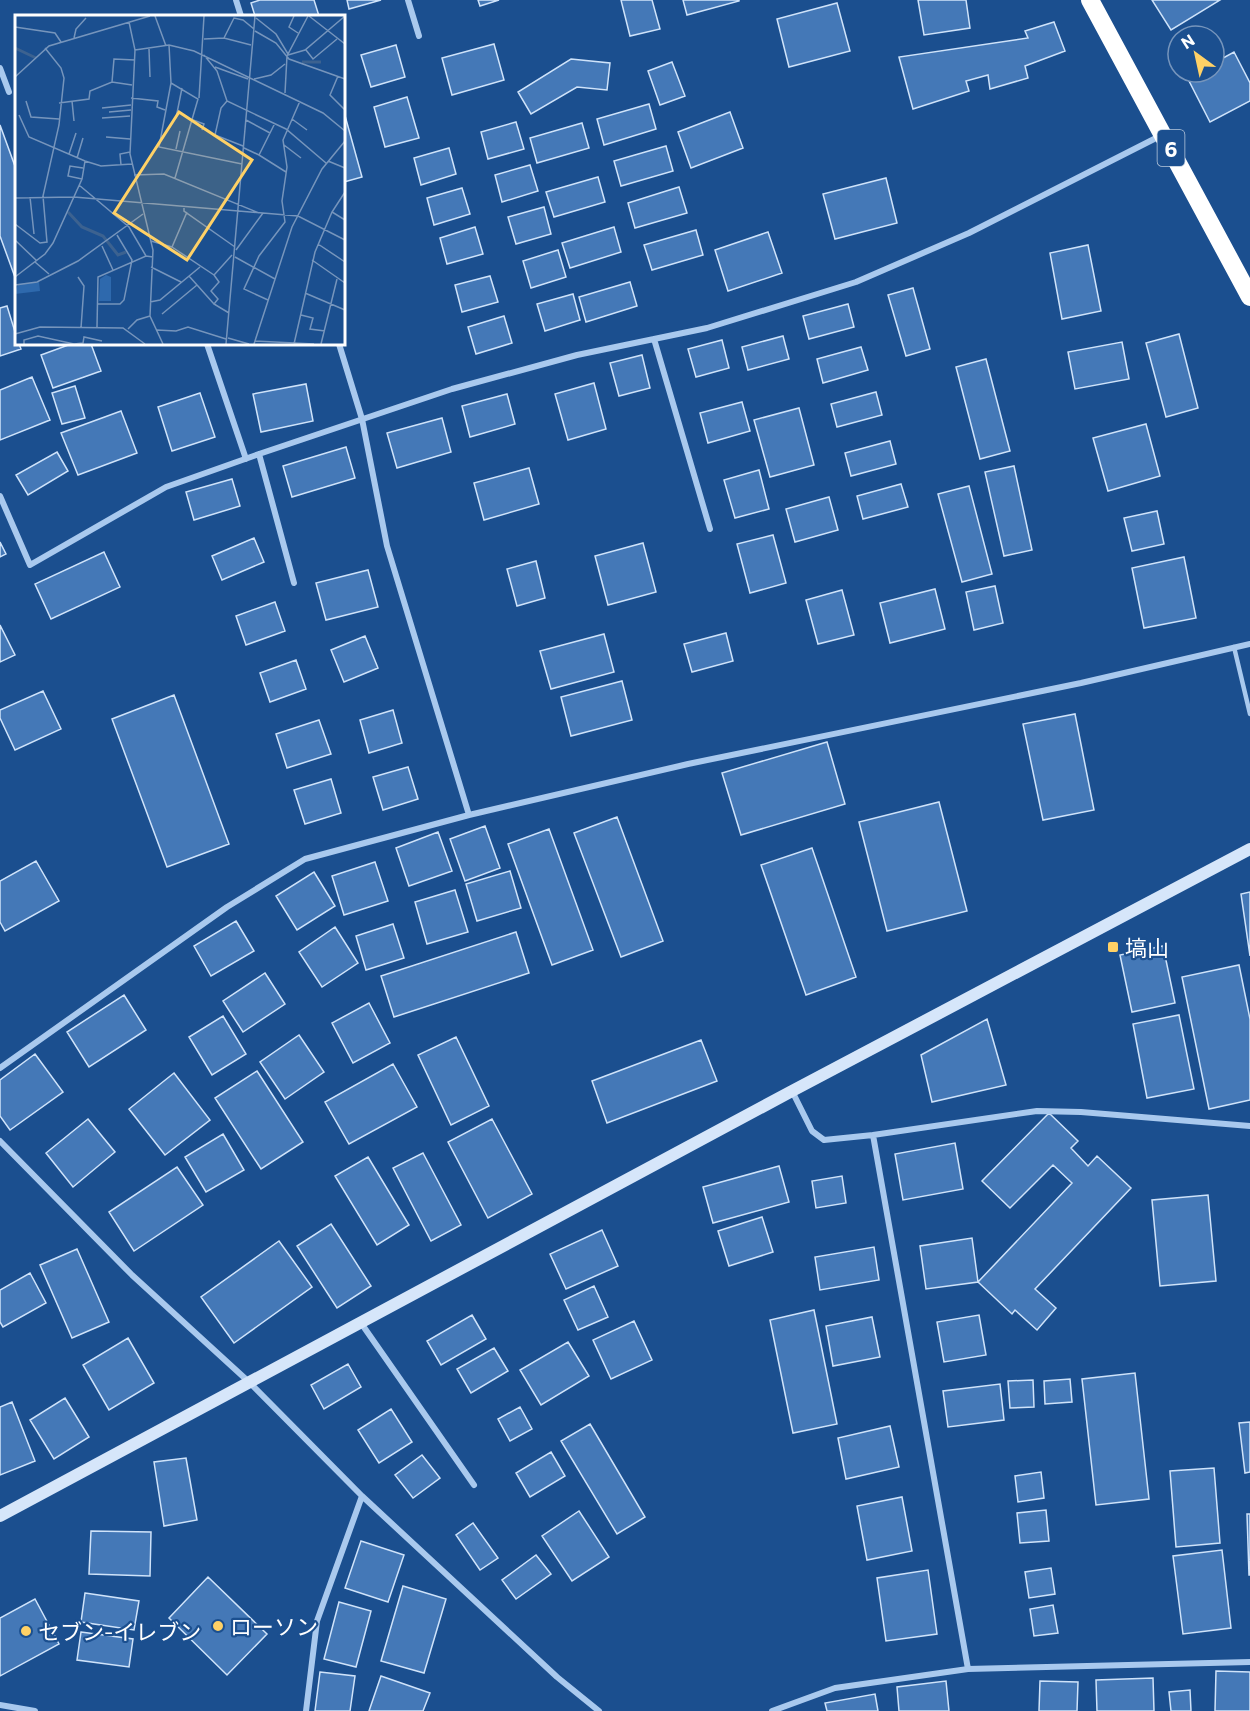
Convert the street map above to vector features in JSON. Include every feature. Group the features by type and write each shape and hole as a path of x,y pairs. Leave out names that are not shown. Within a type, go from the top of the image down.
{"highway":[{"name":"6","path":"1090,0 1250,297"}],"street":[{"path":"236,0 240,15"},
{"path":"408,0 418,36"},
{"path":"0,68 9,92"},
{"path":"0,496 30,565 166,487 259,454 464,386 578,355 707,328 855,282 969,233 1163,134"},
{"path":"654,339 710,529"},
{"path":"207,345 246,459"},
{"path":"339,345 362,419 387,546 469,815"},
{"path":"259,454 294,584"},
{"path":"0,1068 227,907 305,859 469,815 688,764 1081,683 1250,644"},
{"path":"0,1516 792,1091 1250,849"},
{"path":"792,1091 812,1131 824,1140 1037,1111 1081,1112 1250,1126"},
{"path":"873,1135 968,1669"},
{"path":"0,1142 132,1275 249,1382 362,1496 556,1677 600,1711"},
{"path":"361,1323 474,1485"},
{"path":"306,1711 317,1621 362,1496"},
{"path":"772,1711 836,1688 968,1669 1250,1662"},
{"path":"0,1705 34,1711"}],"lane":[{"path":"1234,647 1250,714"}],"building":[{"path":"260,0 314,0 319,15 255,15 251,3"},
{"path":"347,0 381,0 349,9"},
{"path":"478,0 499,0 480,6"},
{"path":"621,0 652,0 660,29 630,36"},
{"path":"683,0 739,0 739,1 687,15"},
{"path":"918,0 966,0 970,28 924,35"},
{"path":"1152,0 1220,0 1181,24 1167,24"},
{"path":"837,3 850,51 789,67 777,19"},
{"path":"1054,22 1065,51 1025,66 1028,78 990,89 988,75 966,81 969,91 913,109 899,57 1028,38 1025,31"},
{"path":"494,44 504,80 452,95 442,58"},
{"path":"396,45 405,77 371,87 361,55"},
{"path":"1234,52 1250,83 1250,101 1210,122 1191,84 1226,84 1226,56"},
{"path":"571,59 610,63 607,90 577,87 531,114 518,92"},
{"path":"672,62 685,96 660,105 648,71"},
{"path":"407,97 419,138 385,147 374,107"},
{"path":"649,104 656,129 604,145 597,119"},
{"path":"730,112 743,148 691,168 678,132"},
{"path":"345,116 362,177 345,182"},
{"path":"516,122 524,149 488,159 481,132"},
{"path":"582,123 589,148 537,163 530,138"},
{"path":"0,125 15,166 15,277 0,236"},
{"path":"666,146 673,171 621,186 614,161"},
{"path":"449,148 456,174 421,185 414,158"},
{"path":"530,165 538,191 502,202 495,175"},
{"path":"598,177 605,202 554,217 546,192"},
{"path":"886,178 897,223 835,239 823,194"},
{"path":"679,187 687,213 635,228 628,203"},
{"path":"462,188 470,214 434,225 427,198"},
{"path":"544,207 551,234 516,244 508,217"},
{"path":"475,227 483,254 447,264 440,238"},
{"path":"614,227 621,252 570,268 562,243"},
{"path":"696,230 703,255 652,270 644,245"},
{"path":"768,232 782,273 728,291 715,250"},
{"path":"1088,245 1101,311 1062,319 1050,253"},
{"path":"558,250 566,277 531,288 523,261"},
{"path":"490,276 498,302 462,312 455,285"},
{"path":"630,282 637,306 586,322 579,297"},
{"path":"913,288 930,349 906,356 888,295"},
{"path":"573,294 580,320 545,331 537,304"},
{"path":"848,304 854,327 809,339 803,316"},
{"path":"7,306 15,332 15,345 19,345 21,349 0,356 0,308"},
{"path":"504,316 512,343 476,354 468,327"},
{"path":"1179,334 1198,408 1166,417 1146,343"},
{"path":"783,336 789,359 748,370 742,347"},
{"path":"722,340 729,368 696,377 688,349"},
{"path":"1122,342 1129,379 1075,389 1068,352"},
{"path":"68,345 91,345 101,371 53,388 41,355"},
{"path":"861,347 868,370 823,383 817,359"},
{"path":"642,355 650,388 619,396 610,363"},
{"path":"986,359 1010,451 980,459 956,367"},
{"path":"32,377 50,420 0,440 0,390"},
{"path":"594,383 606,429 568,440 555,394"},
{"path":"306,384 313,421 261,432 253,394"},
{"path":"75,386 85,418 62,424 52,393"},
{"path":"876,392 882,415 837,427 831,404"},
{"path":"200,393 215,437 172,451 158,407"},
{"path":"507,394 515,424 470,437 462,406"},
{"path":"742,402 750,431 708,443 700,413"},
{"path":"799,408 814,465 770,477 754,420"},
{"path":"121,411 137,453 78,475 61,433"},
{"path":"442,418 451,452 397,468 387,433"},
{"path":"1146,424 1160,476 1108,491 1093,438"},
{"path":"890,441 896,464 851,476 845,453"},
{"path":"346,447 355,478 292,497 283,466"},
{"path":"57,452 68,471 28,495 16,475"},
{"path":"1014,466 1032,550 1004,556 985,472"},
{"path":"529,468 539,504 484,520 474,483"},
{"path":"759,470 769,509 735,518 724,480"},
{"path":"232,479 240,506 194,520 186,492"},
{"path":"901,484 908,507 863,519 857,496"},
{"path":"969,486 992,574 962,582 938,494"},
{"path":"829,497 838,530 795,542 786,509"},
{"path":"1157,511 1164,544 1132,551 1124,518"},
{"path":"773,535 786,583 750,593 737,544"},
{"path":"254,538 264,562 222,580 212,556"},
{"path":"0,542 6,554 0,557"},
{"path":"643,543 656,592 608,605 595,556"},
{"path":"104,552 120,587 51,619 35,584"},
{"path":"1184,557 1196,618 1144,628 1132,568"},
{"path":"536,561 545,598 517,606 507,569"},
{"path":"368,570 378,607 326,620 316,583"},
{"path":"995,586 1003,623 974,630 966,592"},
{"path":"935,589 945,629 890,643 880,603"},
{"path":"842,590 854,635 818,644 806,600"},
{"path":"275,602 285,631 246,645 236,616"},
{"path":"0,625 15,655 0,662"},
{"path":"726,633 733,661 692,672 684,644"},
{"path":"604,634 614,672 551,689 540,651"},
{"path":"365,636 378,668 344,682 331,650"},
{"path":"296,660 306,689 270,702 260,673"},
{"path":"622,681 632,720 571,736 561,697"},
{"path":"43,691 61,729 15,750 0,718 0,710"},
{"path":"174,695 229,844 167,867 112,719"},
{"path":"393,710 402,743 369,753 360,720"},
{"path":"1075,714 1094,810 1043,820 1023,724"},
{"path":"319,720 331,754 287,768 276,734"},
{"path":"827,742 845,804 741,835 722,773"},
{"path":"408,767 418,799 383,810 373,777"},
{"path":"331,779 341,813 305,824 294,790"},
{"path":"939,802 967,911 887,931 859,822"},
{"path":"617,817 663,941 621,957 574,833"},
{"path":"485,826 500,868 465,881 450,839"},
{"path":"549,829 593,950 552,965 508,844"},
{"path":"438,832 452,871 409,886 396,848"},
{"path":"812,848 856,977 806,995 761,865"},
{"path":"36,861 59,901 5,931 0,922 0,881"},
{"path":"375,862 388,901 344,915 332,876"},
{"path":"510,871 521,908 477,921 466,884"},
{"path":"314,872 335,906 297,930 276,896"},
{"path":"455,890 468,932 427,944 415,902"},
{"path":"1250,892 1250,956 1241,894"},
{"path":"236,921 254,951 211,976 194,946"},
{"path":"393,924 404,958 366,970 356,936"},
{"path":"335,927 358,963 322,987 299,952"},
{"path":"516,932 529,973 394,1017 381,976"},
{"path":"1163,946 1175,1003 1132,1012 1120,955"},
{"path":"1239,965 1250,1019 1250,1100 1209,1109 1182,977"},
{"path":"265,973 285,1004 243,1032 223,1001"},
{"path":"124,995 146,1030 89,1067 67,1032"},
{"path":"369,1003 390,1043 353,1063 332,1023"},
{"path":"1179,1015 1194,1089 1147,1098 1133,1024"},
{"path":"223,1016 246,1054 212,1075 189,1037"},
{"path":"987,1019 1006,1085 932,1102 921,1055"},
{"path":"299,1035 324,1072 285,1099 260,1062"},
{"path":"456,1037 489,1106 451,1125 418,1055"},
{"path":"701,1040 717,1081 607,1123 592,1081"},
{"path":"35,1054 63,1092 10,1130 0,1116 0,1080"},
{"path":"393,1064 417,1107 349,1144 325,1102"},
{"path":"257,1071 303,1142 261,1169 215,1098"},
{"path":"174,1073 210,1120 165,1155 129,1109"},
{"path":"1049,1113 1078,1141 1071,1148 1088,1166 1097,1156 1131,1188 1035,1289 1056,1308 1037,1330 1015,1310 1012,1314 978,1282 1072,1183 1053,1165 1010,1208 982,1181"},
{"path":"88,1119 115,1152 73,1187 46,1153"},
{"path":"492,1119 532,1194 488,1218 448,1142"},
{"path":"223,1134 244,1170 206,1192 185,1157"},
{"path":"955,1143 963,1189 903,1200 895,1154"},
{"path":"423,1153 461,1225 431,1241 393,1168"},
{"path":"368,1157 409,1225 377,1245 335,1176"},
{"path":"779,1166 789,1202 713,1223 703,1187"},
{"path":"177,1167 203,1205 134,1251 109,1212"},
{"path":"842,1176 846,1203 816,1208 812,1181"},
{"path":"1208,1195 1216,1281 1160,1286 1152,1200"},
{"path":"762,1217 773,1252 729,1266 718,1231"},
{"path":"331,1224 371,1286 337,1308 297,1246"},
{"path":"602,1230 618,1266 566,1289 550,1254"},
{"path":"972,1238 978,1282 926,1289 920,1246"},
{"path":"279,1241 312,1287 234,1343 201,1297"},
{"path":"874,1247 879,1280 820,1290 815,1257"},
{"path":"77,1249 109,1322 72,1338 40,1265"},
{"path":"30,1273 46,1303 3,1327 0,1322 0,1290"},
{"path":"594,1286 608,1317 578,1330 564,1300"},
{"path":"814,1310 837,1424 793,1433 770,1320"},
{"path":"472,1315 486,1339 441,1365 427,1341"},
{"path":"979,1315 986,1355 944,1362 937,1322"},
{"path":"872,1317 880,1357 833,1366 826,1326"},
{"path":"634,1321 652,1360 611,1379 593,1340"},
{"path":"128,1338 154,1383 109,1410 83,1365"},
{"path":"568,1342 589,1376 541,1405 520,1370"},
{"path":"494,1348 508,1371 471,1393 457,1369"},
{"path":"348,1364 361,1387 324,1409 311,1385"},
{"path":"1135,1373 1149,1499 1096,1505 1082,1379"},
{"path":"1070,1379 1072,1402 1045,1404 1044,1381"},
{"path":"1033,1380 1034,1407 1010,1408 1008,1381"},
{"path":"1000,1384 1004,1420 948,1427 943,1391"},
{"path":"65,1398 89,1437 54,1459 30,1420"},
{"path":"12,1402 35,1461 0,1475 0,1407"},
{"path":"520,1407 532,1429 510,1441 498,1419"},
{"path":"391,1409 412,1442 379,1463 358,1430"},
{"path":"1250,1422 1250,1472 1245,1473 1239,1423"},
{"path":"590,1424 645,1517 617,1534 561,1441"},
{"path":"890,1426 899,1467 846,1479 838,1438"},
{"path":"551,1452 565,1476 530,1497 516,1473"},
{"path":"422,1455 440,1478 413,1498 395,1475"},
{"path":"186,1458 197,1520 164,1526 154,1462"},
{"path":"1214,1468 1220,1543 1176,1547 1170,1471"},
{"path":"1041,1472 1044,1498 1018,1502 1015,1476"},
{"path":"902,1497 912,1551 867,1560 857,1506"},
{"path":"1046,1510 1049,1541 1020,1543 1017,1513"},
{"path":"579,1511 609,1557 572,1581 542,1536"},
{"path":"1247,1514 1250,1514 1250,1575 1249,1575"},
{"path":"473,1523 498,1558 480,1570 456,1535"},
{"path":"91,1531 151,1532 150,1576 89,1574"},
{"path":"361,1541 404,1555 388,1602 345,1588"},
{"path":"1222,1550 1231,1628 1183,1634 1173,1556"},
{"path":"536,1555 551,1574 516,1599 502,1580"},
{"path":"1051,1568 1055,1594 1029,1598 1025,1572"},
{"path":"928,1570 937,1634 886,1641 877,1578"},
{"name":"ローソン","path":"208,1577 267,1634 227,1675 169,1618"},
{"path":"403,1586 446,1599 424,1673 381,1661"},
{"path":"85,1593 139,1601 134,1630 81,1622"},
{"name":"セブン-イレブン","path":"35,1599 59,1644 0,1676 0,1618"},
{"path":"339,1602 371,1611 356,1667 324,1659"},
{"path":"1053,1605 1058,1633 1034,1636 1030,1609"},
{"path":"81,1632 133,1639 129,1667 77,1660"},
{"path":"1216,1671 1250,1672 1250,1711 1215,1711"},
{"path":"320,1672 355,1676 350,1711 315,1711"},
{"path":"381,1676 430,1693 423,1711 369,1711"},
{"path":"1153,1678 1154,1711 1097,1711 1096,1680"},
{"path":"946,1681 949,1711 899,1711 897,1687"},
{"path":"1040,1681 1078,1682 1077,1711 1039,1711"},
{"path":"1190,1690 1191,1711 1171,1711 1169,1692"},
{"path":"875,1694 878,1711 827,1711 825,1703"}],"place":[{"name":"塙山","path":"1113,947"},
{"name":"ローソン","path":"218,1626"},
{"name":"セブン-イレブン","path":"26,1631"}]}
